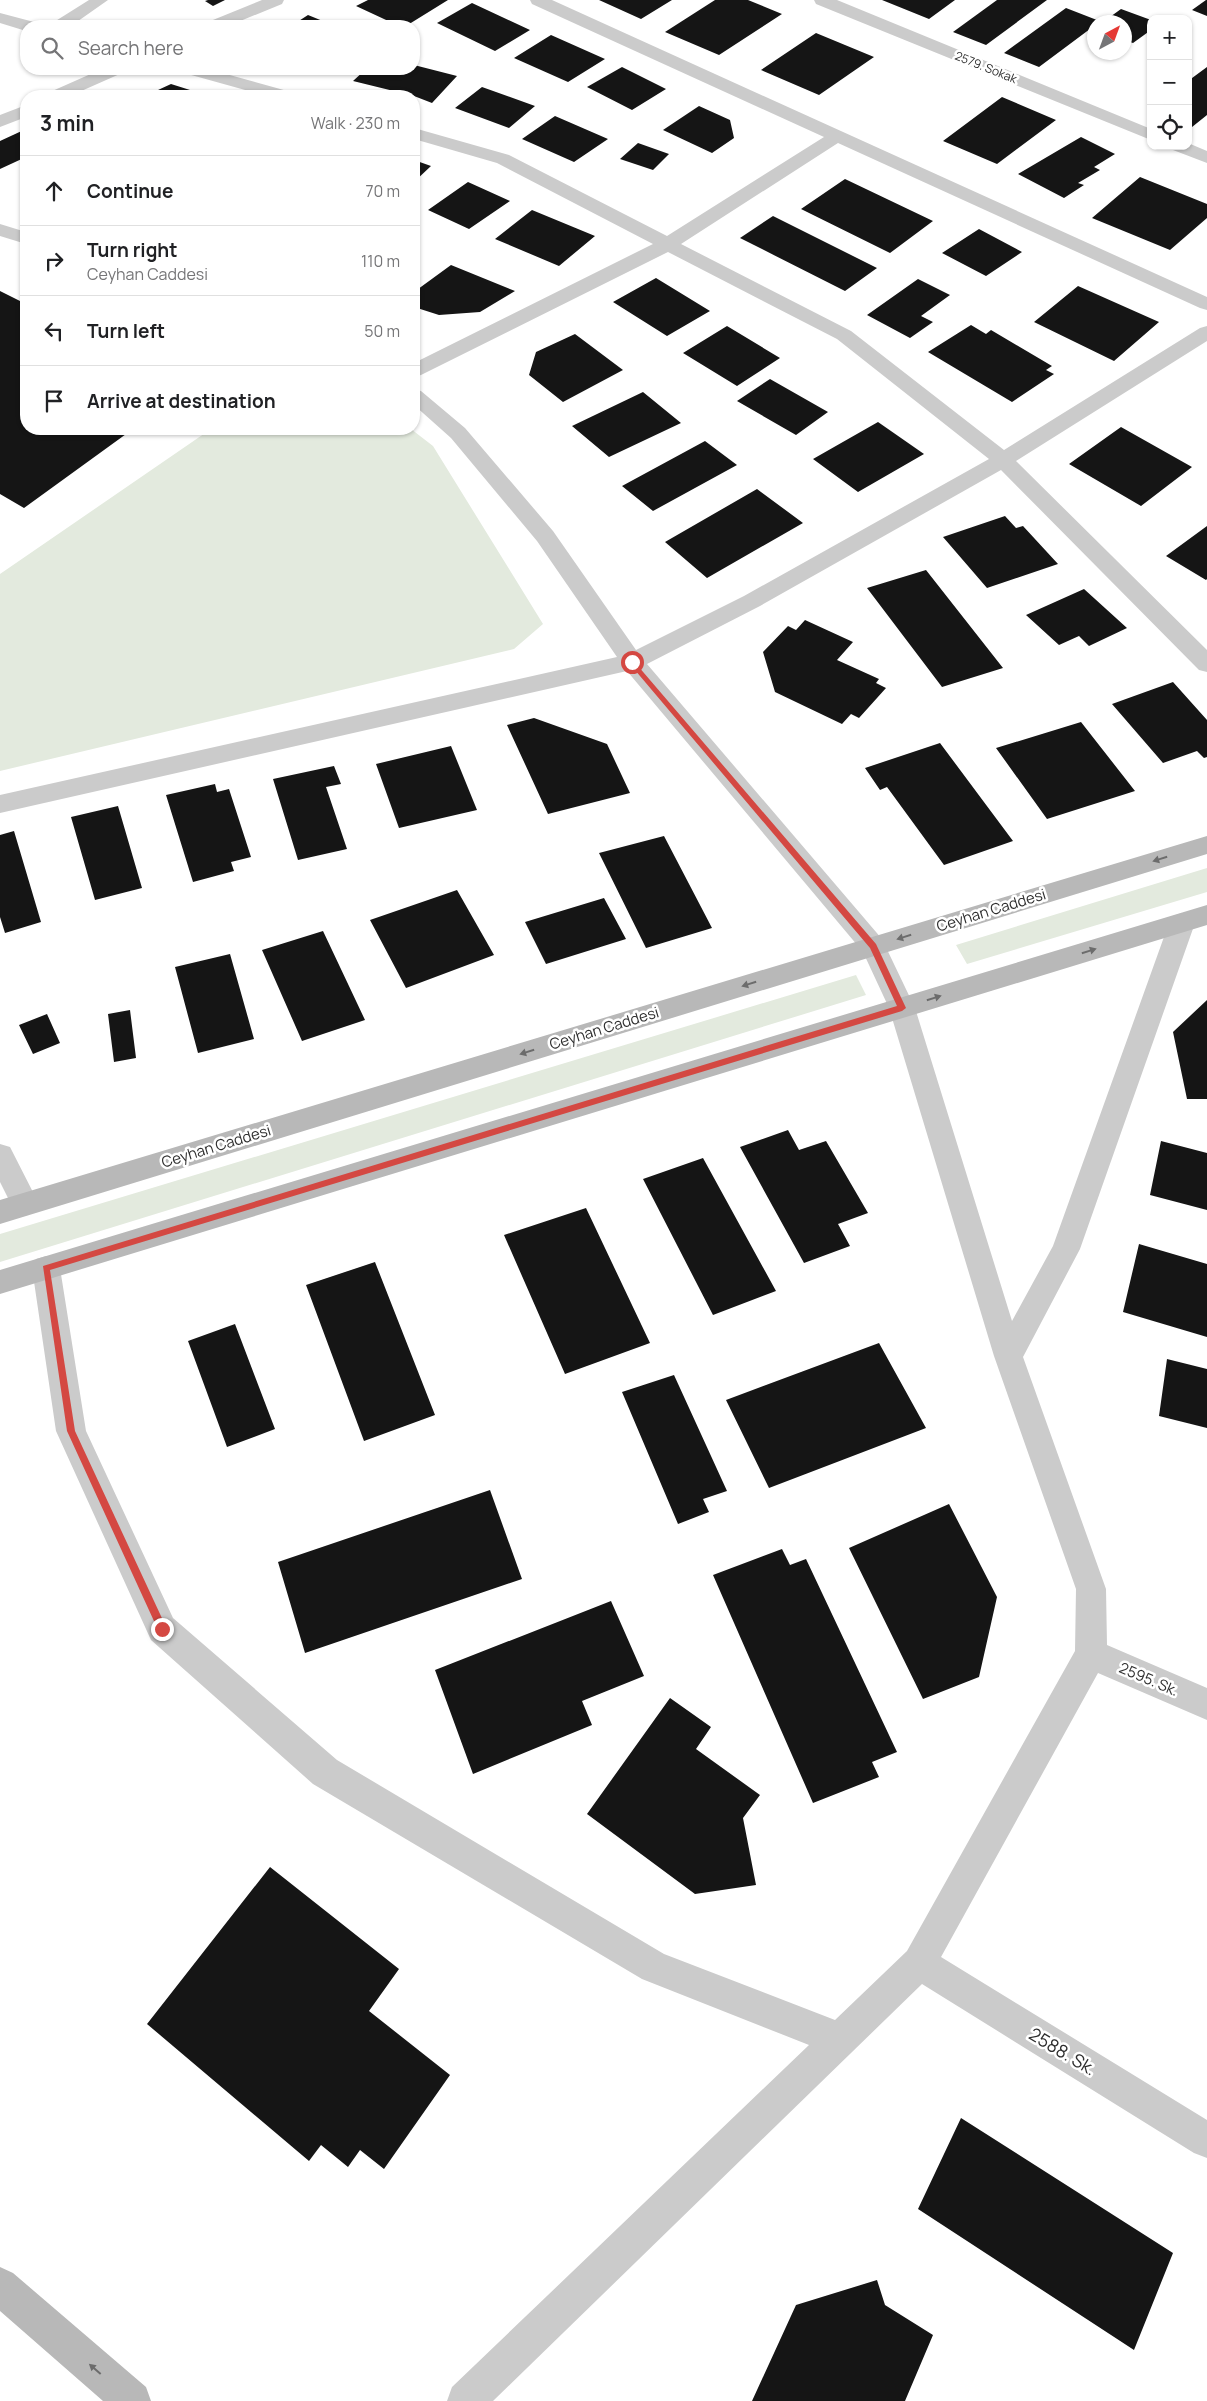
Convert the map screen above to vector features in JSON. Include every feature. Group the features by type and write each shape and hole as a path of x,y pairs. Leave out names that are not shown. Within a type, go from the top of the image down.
{"street":[{"path":"69,20 100,0"},
{"path":"228,20 276,0"},
{"path":"538,0 1207,304"},
{"name":"2579. Sokak","path":"822,0 1147,133"},
{"path":"0,18 20,24"},
{"path":"69,90 103,75"},
{"path":"211,75 264,90"},
{"path":"0,122 20,113"},
{"path":"420,135 503,159 666,245 844,335 1003,460 1207,664"},
{"path":"420,368 666,245 837,136"},
{"path":"1188,150 1207,158"},
{"path":"0,230 20,236"},
{"path":"0,804 632,662 752,601 1003,460 1207,332"},
{"path":"420,401 458,433 545,536 632,662 873,946 902,1008 1008,1356 1091,1589 1091,1654 919,1963 466,2401"},
{"name":"Ceyhan Caddesi","path":"13,1208 1207,845"},
{"path":"0,1282 1194,919"},
{"path":"1008,1356 1066,1248 1194,919"},
{"path":"0,1155 13,1208"},
{"path":"46,1268 71,1431 162,1629 324,1772 654,1967 840,2039"},
{"name":"2595. Sk.","path":"1091,1654 1207,1704"},
{"name":"2588. Sk.","path":"919,1963 1207,2140"},
{"path":"0,2286 132,2401"}],"shaded area":[{"path":"202,435 419,435 433,446 543,624 514,649 0,771 0,574"},
{"path":"1207,868 1207,892 967,964 956,945"},
{"path":"856,975 866,995 0,1262 0,1234"}],"building":[{"path":"225,0 213,6 205,1"},
{"path":"368,0 448,0 416,20 386,20 356,6"},
{"path":"599,0 672,0 641,19"},
{"path":"715,0 748,0 782,14 719,55 665,32"},
{"path":"882,0 955,0 929,19"},
{"path":"997,0 1047,0 986,45 953,32"},
{"path":"1206,0 1207,16 1192,10"},
{"path":"472,3 530,30 495,51 437,23"},
{"path":"1066,8 1087,16 1087,31 1039,67 1004,53"},
{"path":"1121,9 1147,19 1147,33 1132,43 1132,15 1113,15"},
{"path":"308,15 320,20 300,20"},
{"path":"816,33 874,57 819,95 761,70"},
{"path":"551,35 605,59 568,82 514,58"},
{"path":"420,67 457,76 432,103 420,98 420,90 390,90 353,81 360,75 420,75"},
{"path":"622,67 666,89 632,110 587,87"},
{"path":"1207,67 1207,115 1192,127 1192,105 1192,78"},
{"path":"171,84 190,90 158,90"},
{"path":"482,87 535,106 509,128 455,108"},
{"path":"1002,97 1056,120 997,164 943,141"},
{"path":"699,106 730,120 734,138 712,153 663,130"},
{"path":"555,116 608,139 574,162 522,139"},
{"path":"20,132 20,160 0,169 0,141"},
{"path":"1081,137 1115,154 1094,167 1100,170 1078,183 1084,185 1064,198 1018,174"},
{"path":"638,143 669,154 653,170 620,159"},
{"path":"420,162 431,166 420,176"},
{"path":"1140,177 1207,204 1207,218 1170,250 1092,218"},
{"path":"845,179 933,221 890,253 801,209"},
{"path":"468,182 510,201 469,229 428,210"},
{"path":"532,210 595,236 559,266 495,239"},
{"path":"773,216 877,268 845,291 740,238"},
{"path":"979,229 1022,252 986,276 942,253"},
{"path":"451,265 515,291 480,312 439,315 420,309 420,288"},
{"path":"656,278 710,311 667,336 613,302"},
{"path":"918,279 950,295 921,316 933,322 910,338 867,315"},
{"path":"1078,286 1159,322 1114,361 1034,322"},
{"path":"0,291 20,301 20,435 125,435 24,508 0,494"},
{"path":"971,325 986,334 991,330 1052,366 1046,370 1054,374 1012,402 928,352"},
{"path":"727,326 780,358 737,386 683,353"},
{"path":"575,334 623,370 563,402 529,375 536,352"},
{"path":"770,379 828,412 796,435 737,401"},
{"path":"643,392 681,423 609,457 572,426"},
{"path":"878,422 924,454 858,492 813,459"},
{"path":"1121,427 1192,467 1141,506 1069,464"},
{"path":"705,441 737,465 653,511 622,486"},
{"path":"757,489 803,523 707,578 665,542"},
{"path":"1005,516 1016,528 1023,526 1058,564 987,588 943,537"},
{"path":"1207,526 1207,579 1206,580 1166,556"},
{"path":"926,570 1003,668 942,687 867,588"},
{"path":"1084,589 1127,628 1089,646 1079,636 1059,645 1026,615"},
{"path":"805,620 853,642 837,660 879,679 876,683 886,688 859,718 851,714 842,724 775,692 763,652 788,626 796,630"},
{"path":"1173,682 1207,720 1207,757 1204,758 1197,751 1163,763 1112,704"},
{"path":"534,718 607,744 630,793 548,814 507,725"},
{"path":"1081,722 1135,791 1047,819 996,748"},
{"path":"940,743 1013,841 944,865 887,787 880,790 865,768"},
{"path":"451,746 477,810 399,828 376,764"},
{"path":"334,766 341,784 326,787 347,849 298,860 273,779"},
{"path":"215,784 217,792 229,789 251,857 231,862 234,871 193,882 166,795"},
{"path":"118,806 142,888 95,900 71,817"},
{"path":"14,831 41,922 5,933 0,917 0,835"},
{"path":"664,836 712,928 646,948 599,853"},
{"path":"457,890 494,955 406,988 370,920"},
{"path":"604,898 626,939 546,964 525,922"},
{"path":"323,931 365,1020 302,1041 262,950"},
{"path":"230,954 254,1039 198,1053 175,967"},
{"path":"1207,1000 1207,1099 1187,1099 1173,1032"},
{"path":"130,1010 136,1058 114,1062 108,1014"},
{"path":"47,1014 60,1043 33,1054 19,1025"},
{"path":"788,1130 799,1150 826,1141 868,1213 838,1224 850,1246 804,1263 740,1147"},
{"path":"1161,1141 1207,1153 1207,1210 1150,1195"},
{"path":"703,1158 776,1291 713,1315 643,1179"},
{"path":"586,1208 650,1343 565,1374 504,1235"},
{"path":"1139,1244 1207,1264 1207,1337 1123,1312"},
{"path":"375,1262 435,1415 364,1441 306,1285"},
{"path":"235,1324 275,1429 227,1447 188,1341"},
{"path":"879,1343 926,1428 769,1488 726,1400"},
{"path":"1167,1359 1207,1369 1207,1428 1159,1416"},
{"path":"674,1375 727,1491 703,1499 709,1512 678,1524 622,1392"},
{"path":"490,1490 522,1579 305,1653 278,1562"},
{"path":"949,1504 997,1597 979,1677 923,1699 849,1548"},
{"path":"782,1549 790,1565 806,1559 897,1752 872,1762 879,1777 813,1803 713,1575"},
{"path":"611,1601 644,1676 582,1701 592,1725 473,1774 435,1670"},
{"path":"670,1698 711,1727 696,1749 760,1795 743,1818 756,1885 695,1894 587,1814"},
{"path":"270,1867 399,1969 369,2011 450,2075 384,2169 360,2150 348,2167 321,2145 309,2161 147,2024"},
{"path":"961,2118 1173,2253 1134,2350 918,2209"},
{"path":"877,2280 885,2305 933,2335 905,2401 752,2401 796,2305"}],"route":[{"path":"162,1629 71,1431 46,1268 902,1008 873,946 632,662"}]}
